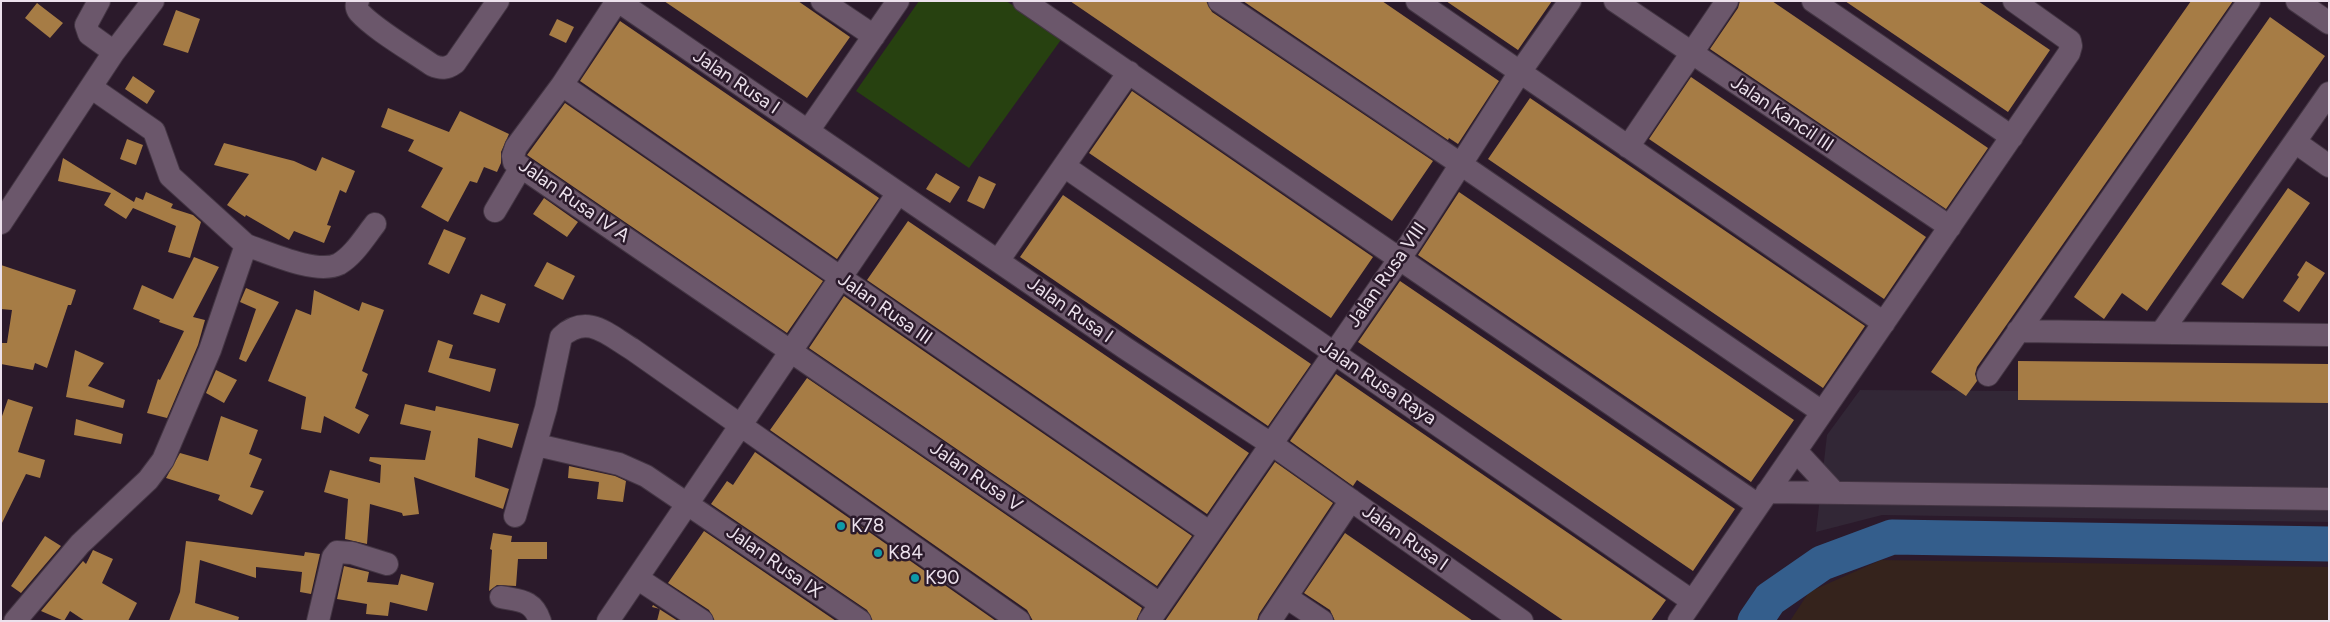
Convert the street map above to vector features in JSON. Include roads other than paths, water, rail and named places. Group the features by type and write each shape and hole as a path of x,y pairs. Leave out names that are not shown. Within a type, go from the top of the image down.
{"street":[{"path":"99,1 86,24 89,34 114,52"},
{"path":"1,223 114,52 153,1"},
{"path":"358,1 356,7 358,12 432,65 443,68 450,67 455,63 498,1"},
{"name":"Jalan Rusa IV A","path":"617,1 562,85 516,147 513,156 514,162 791,350"},
{"name":"Jalan Rusa I","path":"617,1 1270,444 1522,621"},
{"path":"822,1 874,36"},
{"path":"808,131 898,1"},
{"path":"1219,1 1822,412"},
{"path":"1417,1 1884,323"},
{"name":"Jalan Rusa VIII","path":"1154,613 1462,165 1520,72 1570,1"},
{"name":"Jalan Kancil III","path":"1615,1 1950,227"},
{"path":"1628,146 1727,1"},
{"path":"1814,1 2012,137"},
{"path":"1679,621 2069,53 2071,46 2066,38 2014,1"},
{"path":"1988,375 2249,1"},
{"path":"2297,1 2329,23"},
{"path":"1028,2 1398,258 1763,499 1834,492 2329,499"},
{"path":"998,261 1129,72"},
{"name":"Jalan Rusa III","path":"562,85 1209,532"},
{"path":"92,88 154,131 159,140 163,161 170,176 246,245 313,266 327,268 338,264 352,254 375,224"},
{"path":"2161,333 2329,93"},
{"path":"2295,142 2329,166"},
{"name":"Jalan Rusa Raya","path":"1064,166 1692,601"},
{"path":"495,211 521,167"},
{"path":"608,621 898,193"},
{"path":"15,621 80,544 148,480 163,460 210,350 246,245"},
{"path":"515,516 537,445 561,337 569,329 584,325 594,326 632,349 1019,621"},
{"path":"2018,331 2329,335"},
{"name":"Jalan Rusa V","path":"791,350 1154,613"},
{"name":"Jalan Rusa IX","path":"537,445 632,469 688,503 860,621"},
{"path":"1796,451 1834,492"},
{"path":"1270,621 1351,500"},
{"path":"318,621 332,558 337,552 352,553 387,564"},
{"path":"637,578 702,621"},
{"path":"501,597 532,605 540,621"},
{"path":"1286,597 1322,621"}],"waterway":[{"path":"1755,621 1770,599 1822,563 1892,537 2329,544"}],"place":[{"name":"K78","path":"841,526"},
{"name":"K84","path":"878,553"},
{"name":"K90","path":"915,578"}]}
